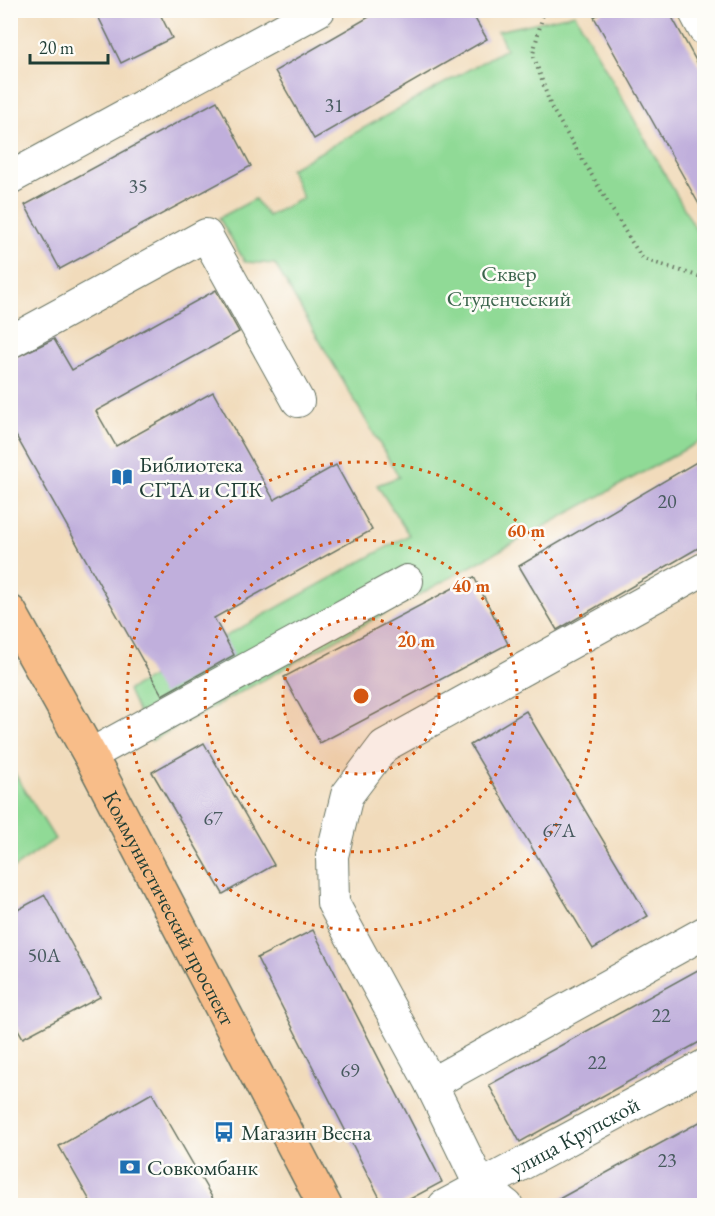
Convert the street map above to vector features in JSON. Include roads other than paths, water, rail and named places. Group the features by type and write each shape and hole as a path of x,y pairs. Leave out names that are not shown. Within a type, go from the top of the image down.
{"main road":[{"name":"Коммунистический проспект","path":"10,612 90,754 325,1206"}],"street":[{"path":"10,178 320,10"},
{"path":"694,10 705,29"},
{"path":"10,342 206,235 298,401"},
{"path":"507,1206 480,1185 431,1084 333,903 332,856 347,795 384,746 705,569"},
{"path":"90,754 407,581"},
{"path":"431,1084 705,933"},
{"name":"улица Крупской","path":"444,1206 705,1066"}],"place":[{"name":"Библиотека СГТА и СПК","path":"122,477"},
{"name":"Магазин Весна","path":"224,1132"},
{"name":"Совкомбанк","path":"130,1167"}],"park label":[{"name":"Сквер Студенческий","path":"509,286"}]}
